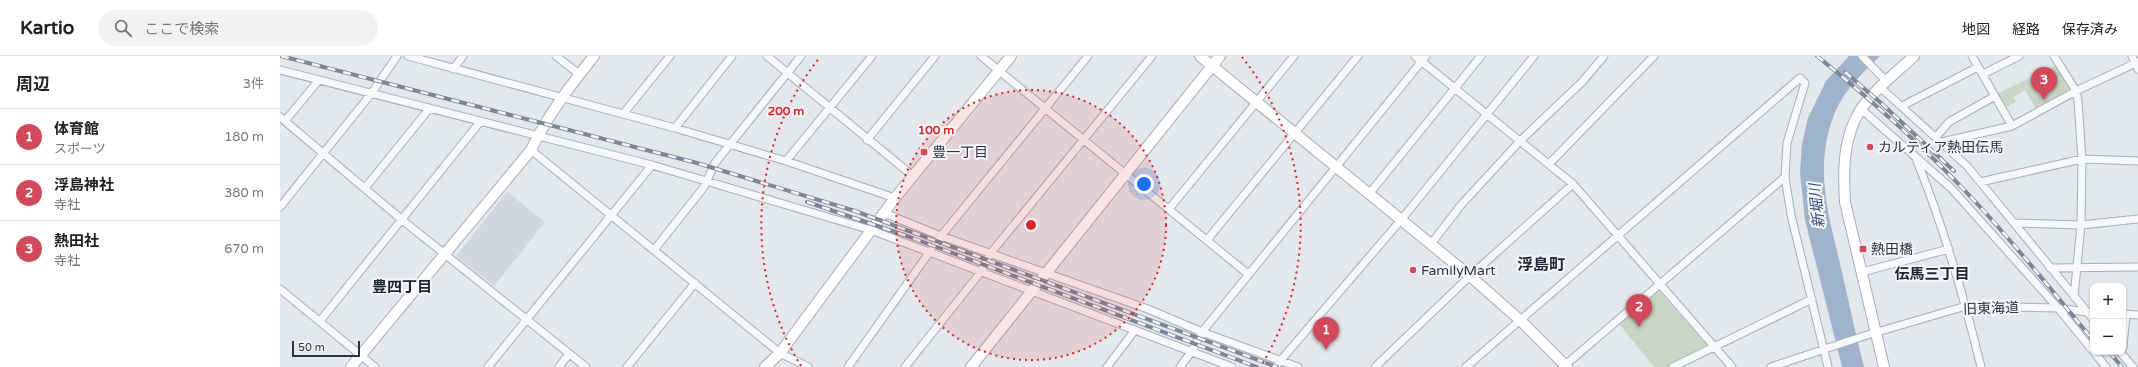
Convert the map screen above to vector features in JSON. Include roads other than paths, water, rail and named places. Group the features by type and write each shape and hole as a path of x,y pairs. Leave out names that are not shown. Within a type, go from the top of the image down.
{"street":[{"path":"280,207 371,94 397,56"},
{"path":"408,56 731,143 895,198"},
{"path":"453,69 463,56"},
{"path":"556,56 579,74"},
{"path":"351,367 531,150 537,136 563,97 594,56"},
{"path":"623,114 670,56"},
{"path":"675,128 732,56"},
{"path":"767,56 867,140 913,176"},
{"path":"654,250 708,180 715,163 801,56"},
{"path":"786,161 872,56"},
{"path":"867,140 935,56"},
{"path":"981,56 1248,274"},
{"path":"765,367 780,353 895,198 1011,56"},
{"path":"848,367 941,236 1088,56"},
{"path":"905,367 980,273 990,254 1152,56"},
{"path":"1200,56 1470,276 1521,321 1565,366 1785,176"},
{"path":"971,367 1220,56"},
{"path":"1169,209 1294,56"},
{"path":"1207,240 1358,56"},
{"path":"1415,56 1424,59 1455,88 1572,184 1732,367"},
{"path":"1369,194 1481,56"},
{"path":"1275,367 1401,220 1534,56"},
{"path":"1431,244 1461,205 1520,141 1582,82 1604,56"},
{"path":"1549,164 1654,56"},
{"path":"1862,56 1877,71 1884,85 1902,106 1967,166 2074,297 2090,313"},
{"path":"1884,367 1872,333 1862,272 1845,202 1843,176 1846,147 1852,127 1861,109 1914,56"},
{"path":"1972,56 2012,126"},
{"path":"1983,74 2019,56"},
{"path":"2054,56 2076,91 2082,159 2081,225 2074,297"},
{"path":"1180,367 1192,351 1202,332 1424,59"},
{"path":"1939,139 2012,126 2076,91 2136,62"},
{"path":"1902,106 1978,66"},
{"path":"280,70 708,180 871,230 931,252 980,273 1232,367"},
{"path":"1466,367 1521,321 1800,78 1805,83 1794,114 1787,143 1785,176 1791,215 1825,348 1828,367"},
{"path":"319,80 282,119 401,219 586,367"},
{"path":"1939,139 1949,122 1995,96"},
{"path":"364,188 430,109"},
{"path":"1861,109 1916,159 1951,188 2058,308 2090,348"},
{"path":"320,321 480,122"},
{"path":"531,150 780,353 808,367"},
{"path":"1916,159 1933,200 1949,249 1966,306 1981,367"},
{"path":"1980,182 2082,159 2138,161"},
{"path":"488,367 652,165"},
{"path":"1374,367 1470,276 1572,184"},
{"path":"884,213 1044,274 1148,309 1202,332 1298,367"},
{"path":"2014,223 2081,225 2138,219"},
{"path":"1862,272 1949,249"},
{"path":"2050,268 2138,267"},
{"path":"627,367 695,283"},
{"path":"280,289 375,367"},
{"path":"1673,367 1812,299"},
{"name":"旧東海道","path":"1872,333 1966,306 2058,308 2090,313"},
{"path":"2126,314 2138,315"},
{"path":"1107,367 1135,330"},
{"path":"1771,367 1872,333"},
{"path":"558,367 569,354"},
{"path":"2096,355 2106,367"},
{"path":"2124,355 2133,367"}],"water":[{"name":"新堀川","path":"1849,56 1880,56 1850,87 1840,102 1829,131 1825,151 1825,191 1828,211 1864,367 1842,367 1805,220 1800,173 1802,144 1808,118 1826,81"}],"railway":[{"path":"281,56 697,163 855,211 1277,367"},
{"path":"1817,56 1895,123 1951,176 2001,230 2090,336"},
{"path":"1845,72 1881,103 1954,171"},
{"path":"807,202 907,236 1257,367"},
{"path":"2112,355 2122,367"}],"place":[{"name":"熱田社","path":"2044,100"},
{"name":"カルティア熱田伝馬","path":"1870,147"},
{"name":"豊一丁目","path":"924,152"},
{"name":"熱田橋","path":"1863,249"},
{"name":"FamilyMart","path":"1413,270"},
{"name":"浮島神社","path":"1639,327"},
{"name":"体育館","path":"1326,350"}],"district":[{"name":"浮島町","path":"1541,264"},
{"name":"伝馬三丁目","path":"1932,274"},
{"name":"豊四丁目","path":"402,287"}]}
